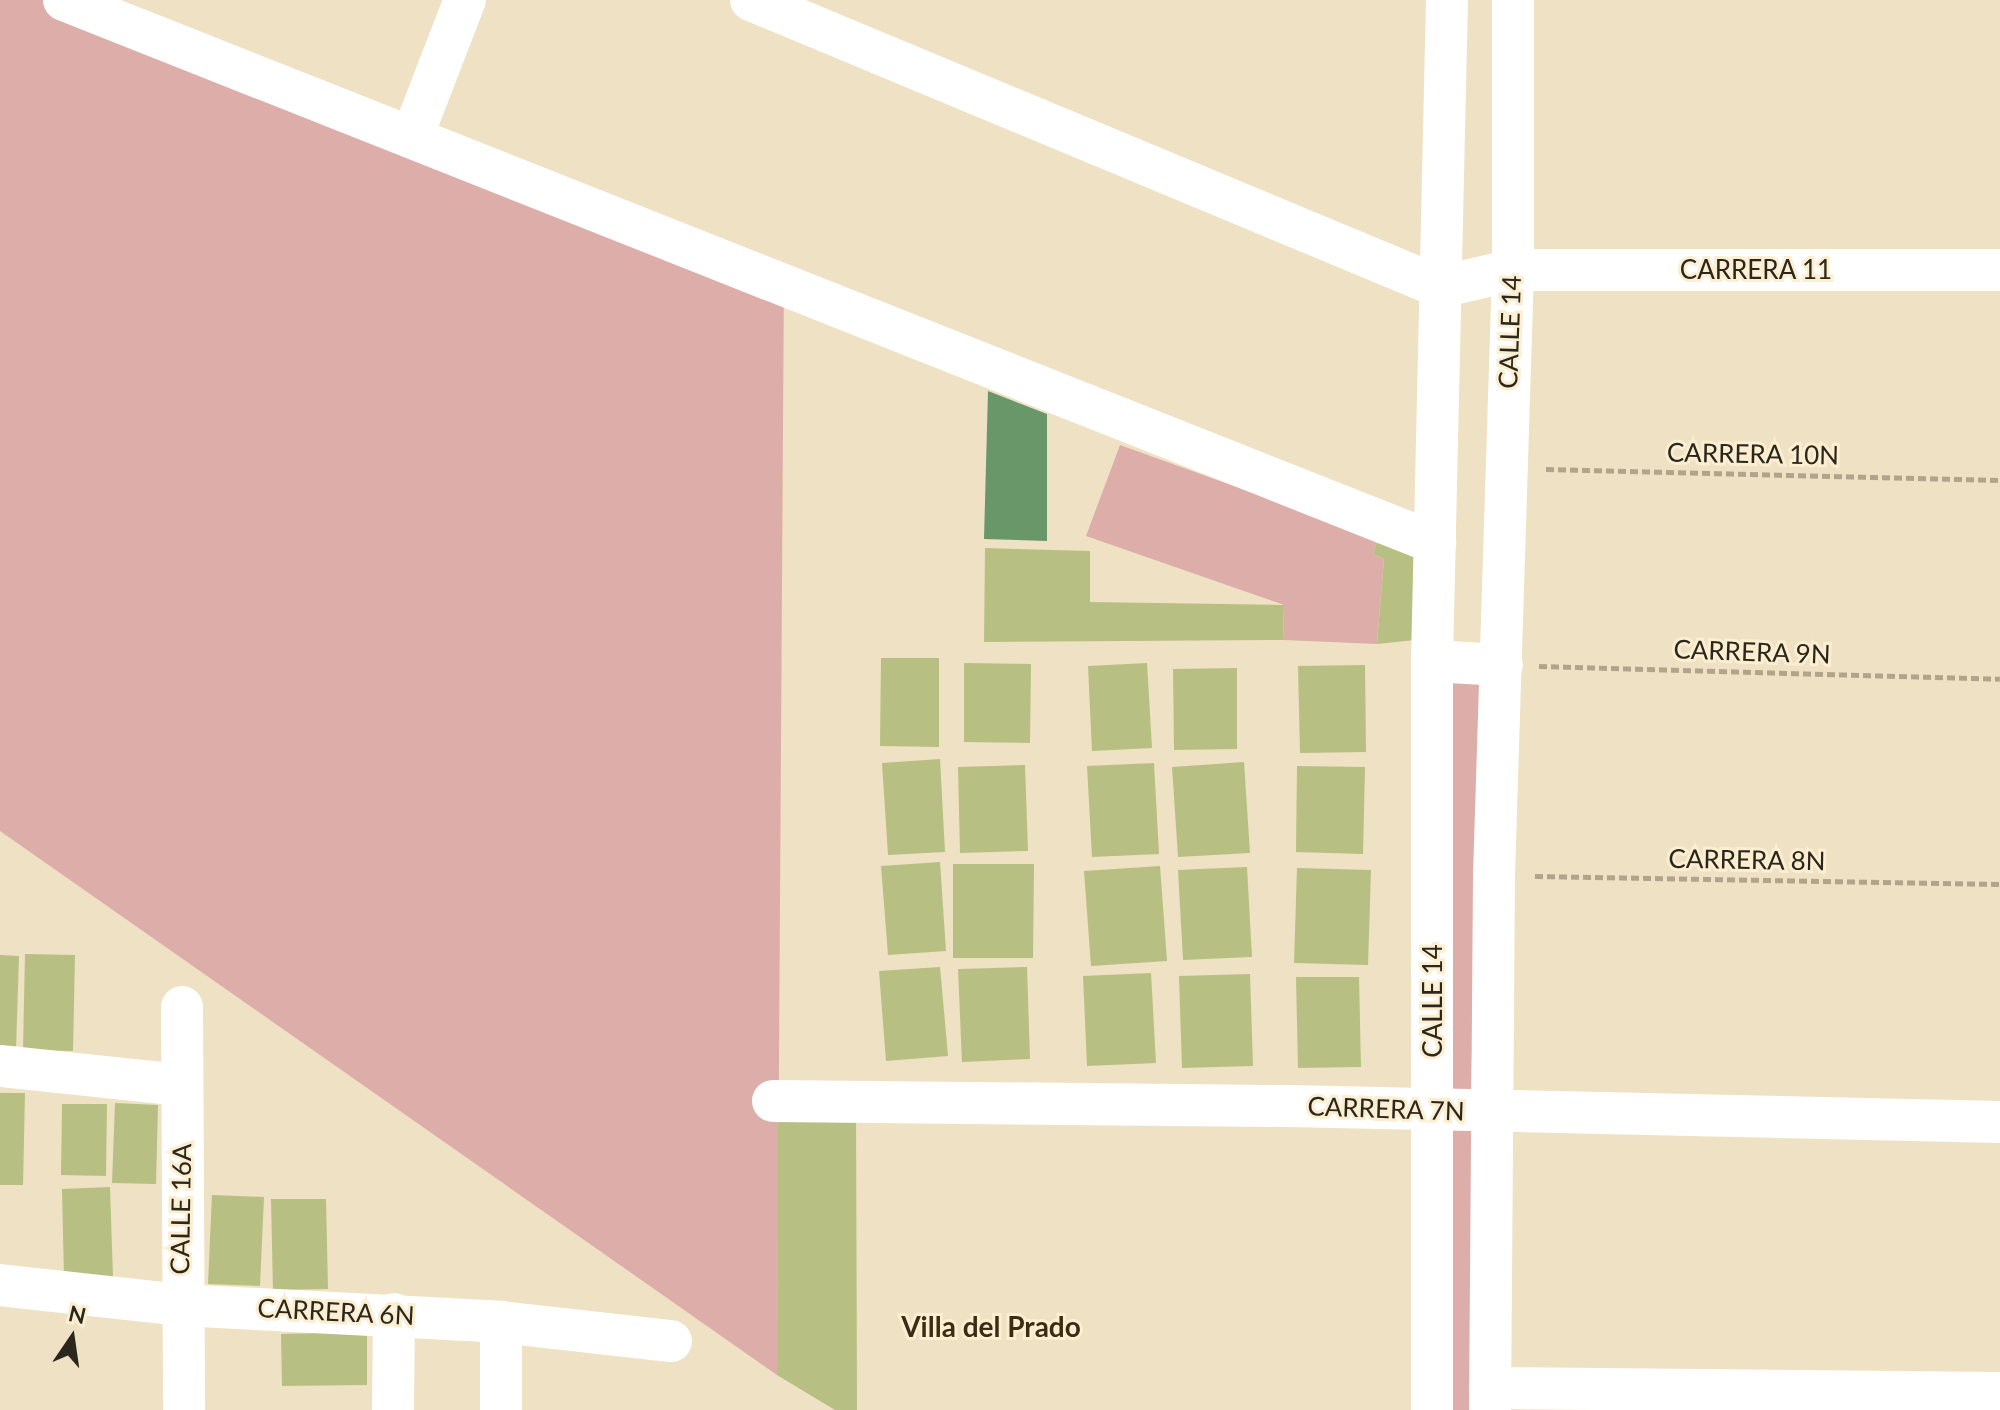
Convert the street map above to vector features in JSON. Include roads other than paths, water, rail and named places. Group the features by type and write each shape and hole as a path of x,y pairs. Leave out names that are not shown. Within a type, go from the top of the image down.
{"street":[{"path":"64,0 1435,543"},
{"path":"412,137 465,0"},
{"path":"751,0 1440,287"},
{"name":"CALLE 14","path":"1432,1410 1432,661 1448,0"},
{"name":"CALLE 14","path":"1490,1399 1494,875 1513,270 1513,0"},
{"name":"CARRERA 11","path":"1440,287 1513,270 2000,270"},
{"path":"1432,661 1502,665"},
{"name":"CALLE 16A","path":"182,1007 180,1305 184,1410"},
{"path":"0,1066 182,1085"},
{"name":"CARRERA 7N","path":"773,1101 2000,1122"},
{"name":"CARRERA 6N","path":"0,1285 180,1305 394,1314 501,1322 671,1341"},
{"path":"393,1410 394,1314"},
{"path":"501,1322 501,1410"},
{"path":"1490,1399 2000,1393"}],"district":[{"name":"Villa del Prado","path":"991,1326"}]}
